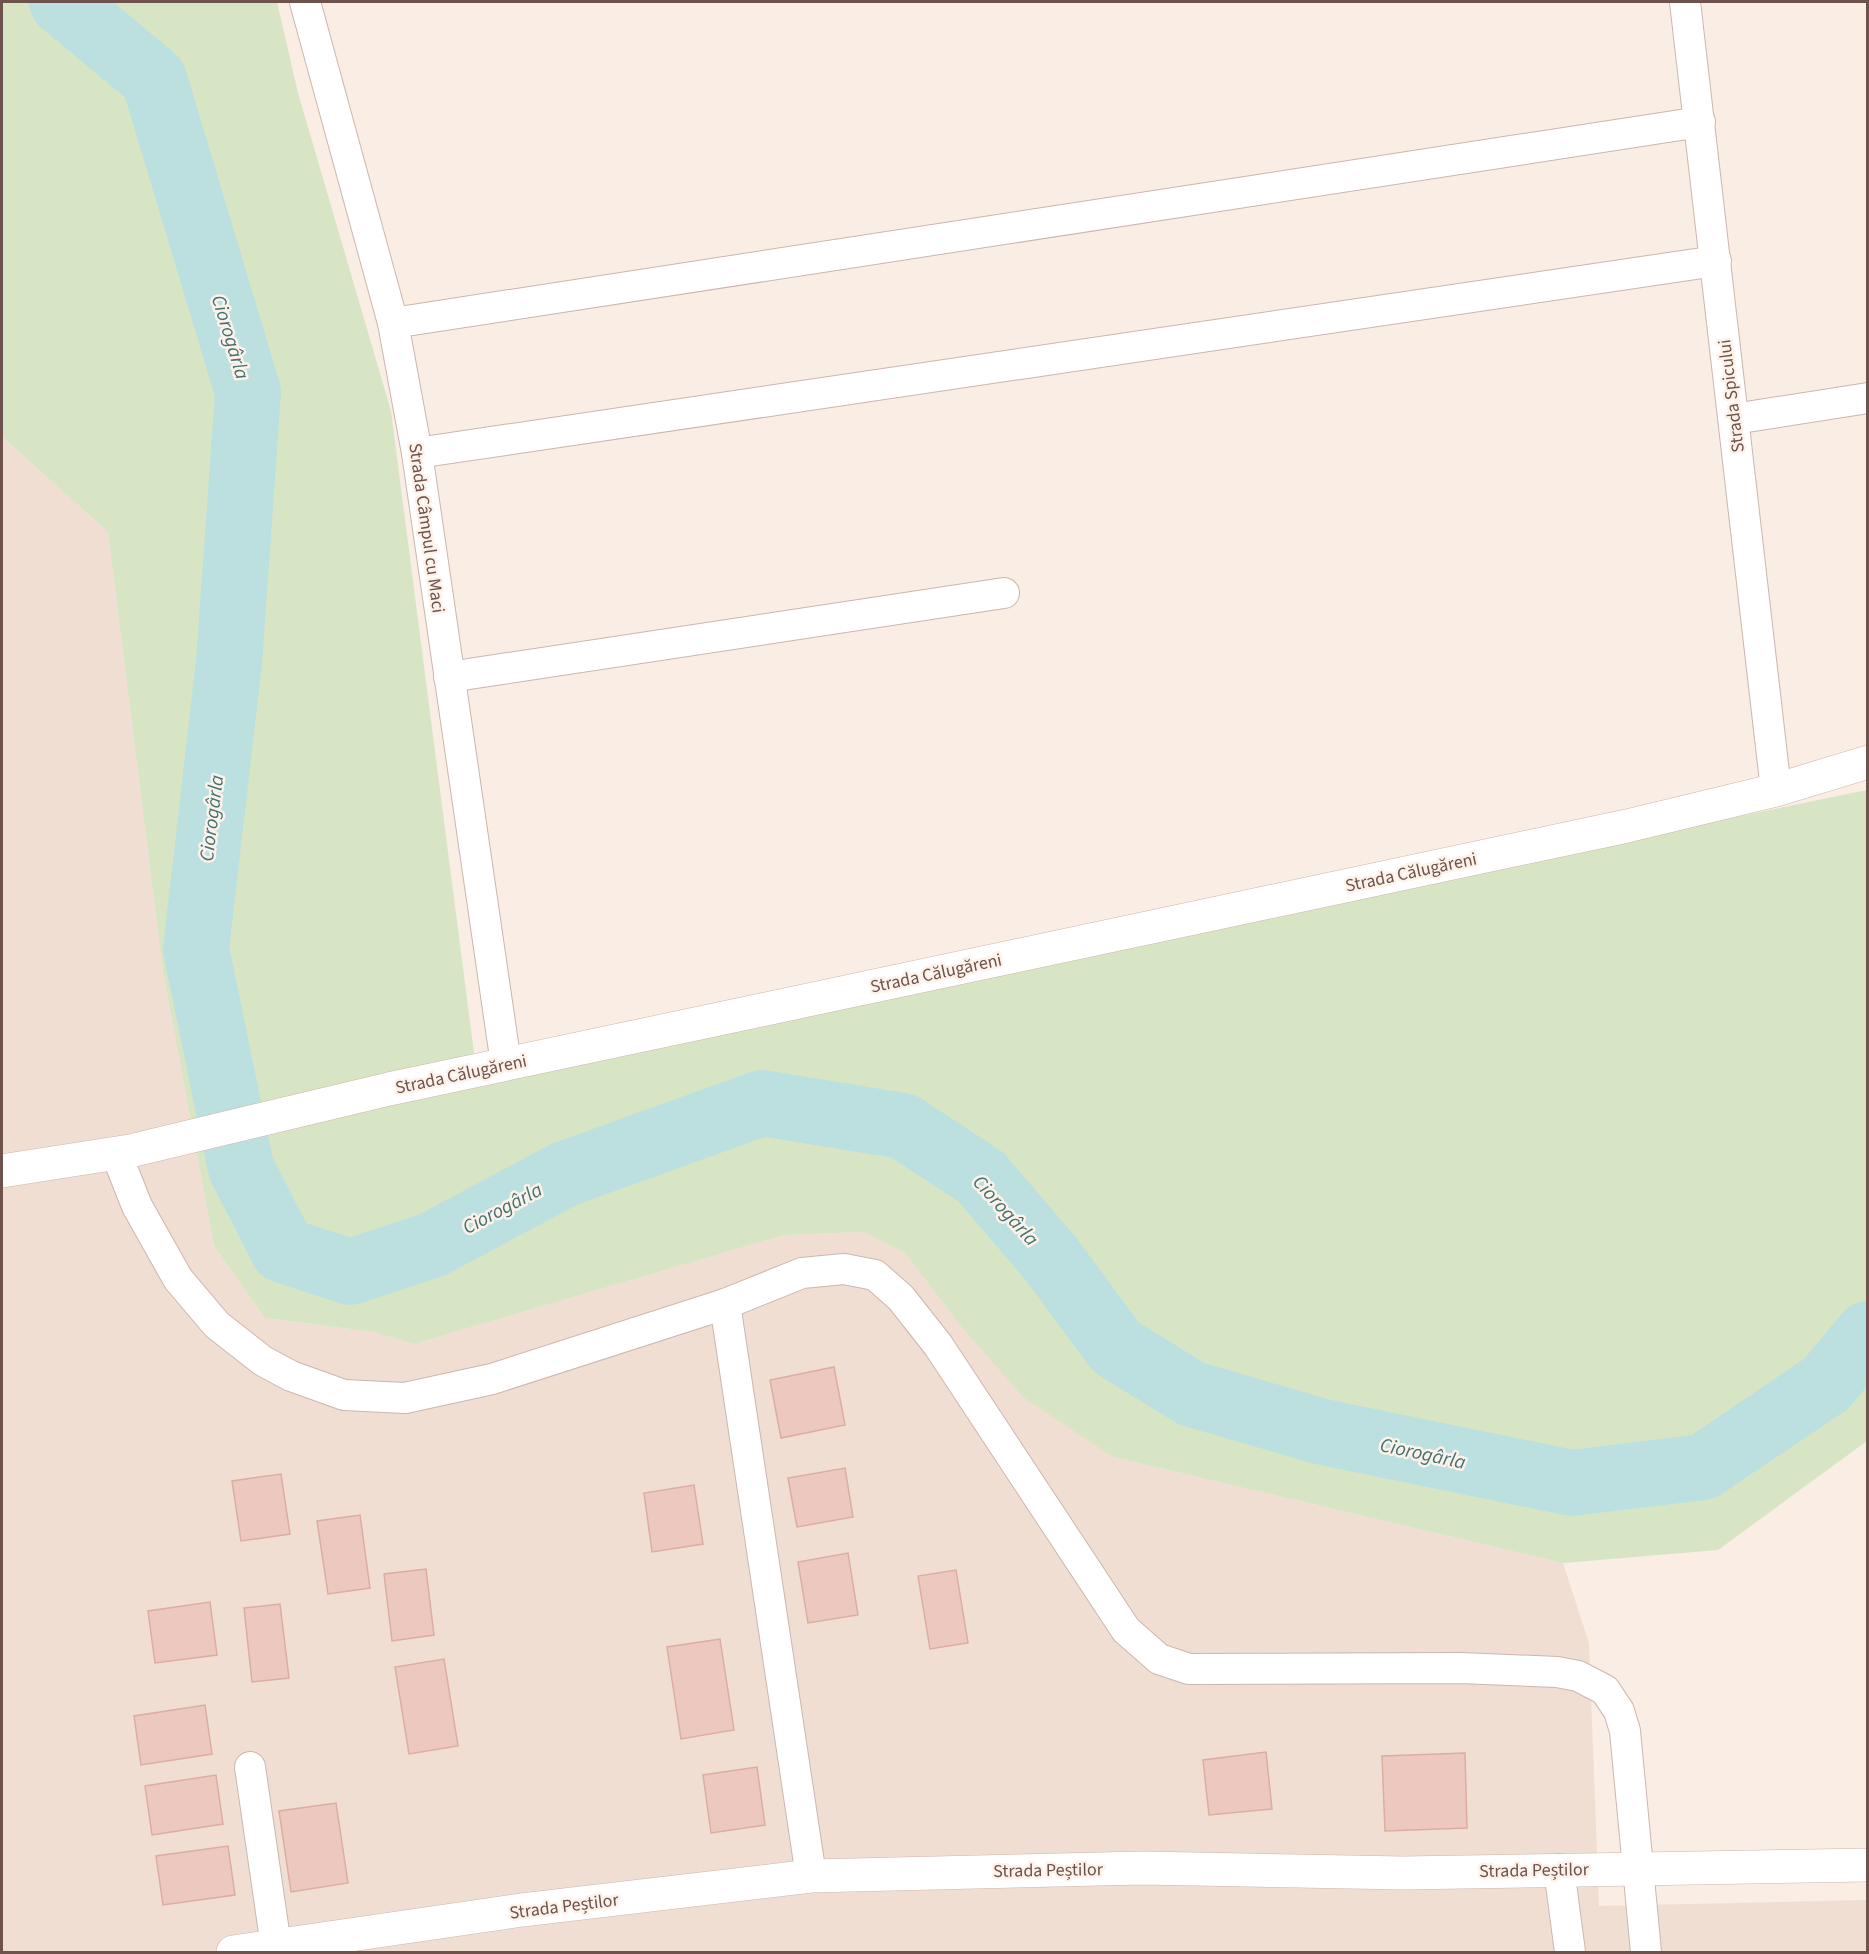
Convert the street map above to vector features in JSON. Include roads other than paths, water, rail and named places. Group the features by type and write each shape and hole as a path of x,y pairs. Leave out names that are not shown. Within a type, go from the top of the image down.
{"street":[{"name":"Strada Câmpul cu Maci","path":"305,2 393,323 417,453 506,1064"},
{"name":"Strada Spicului","path":"1685,2 1776,790"},
{"path":"393,323 1700,122"},
{"path":"417,453 1716,261"},
{"path":"1734,419 1868,398"},
{"path":"448,678 1004,593"},
{"name":"Strada Călugăreni","path":"2,1171 123,1152 389,1089 1604,831 1776,790 1868,762"},
{"path":"123,1152 138,1206 178,1279 217,1325 263,1361 291,1376 344,1395 405,1398 492,1380 725,1304 802,1273 844,1269 875,1275 902,1298 938,1345 1126,1630 1159,1659 1189,1669 1461,1668 1557,1672 1578,1676 1605,1690 1619,1711 1624,1731 1646,1953"},
{"path":"725,1304 811,1876"},
{"path":"250,1767 276,1946"},
{"name":"Strada Peștilor","path":"233,1953 522,1910 811,1876 1142,1868 1403,1873 1636,1867 1868,1865"},
{"path":"1559,1869 1570,1953"}],"waterway":[{"name":"Ciorogârla","path":"62,2 154,79 248,392 229,662 196,949 241,1168 283,1250 350,1272 432,1245 565,1174 762,1103 903,1126 981,1177 1051,1259 1116,1347 1192,1394 1323,1432 1572,1483 1703,1467 1826,1384 1868,1334"}]}
